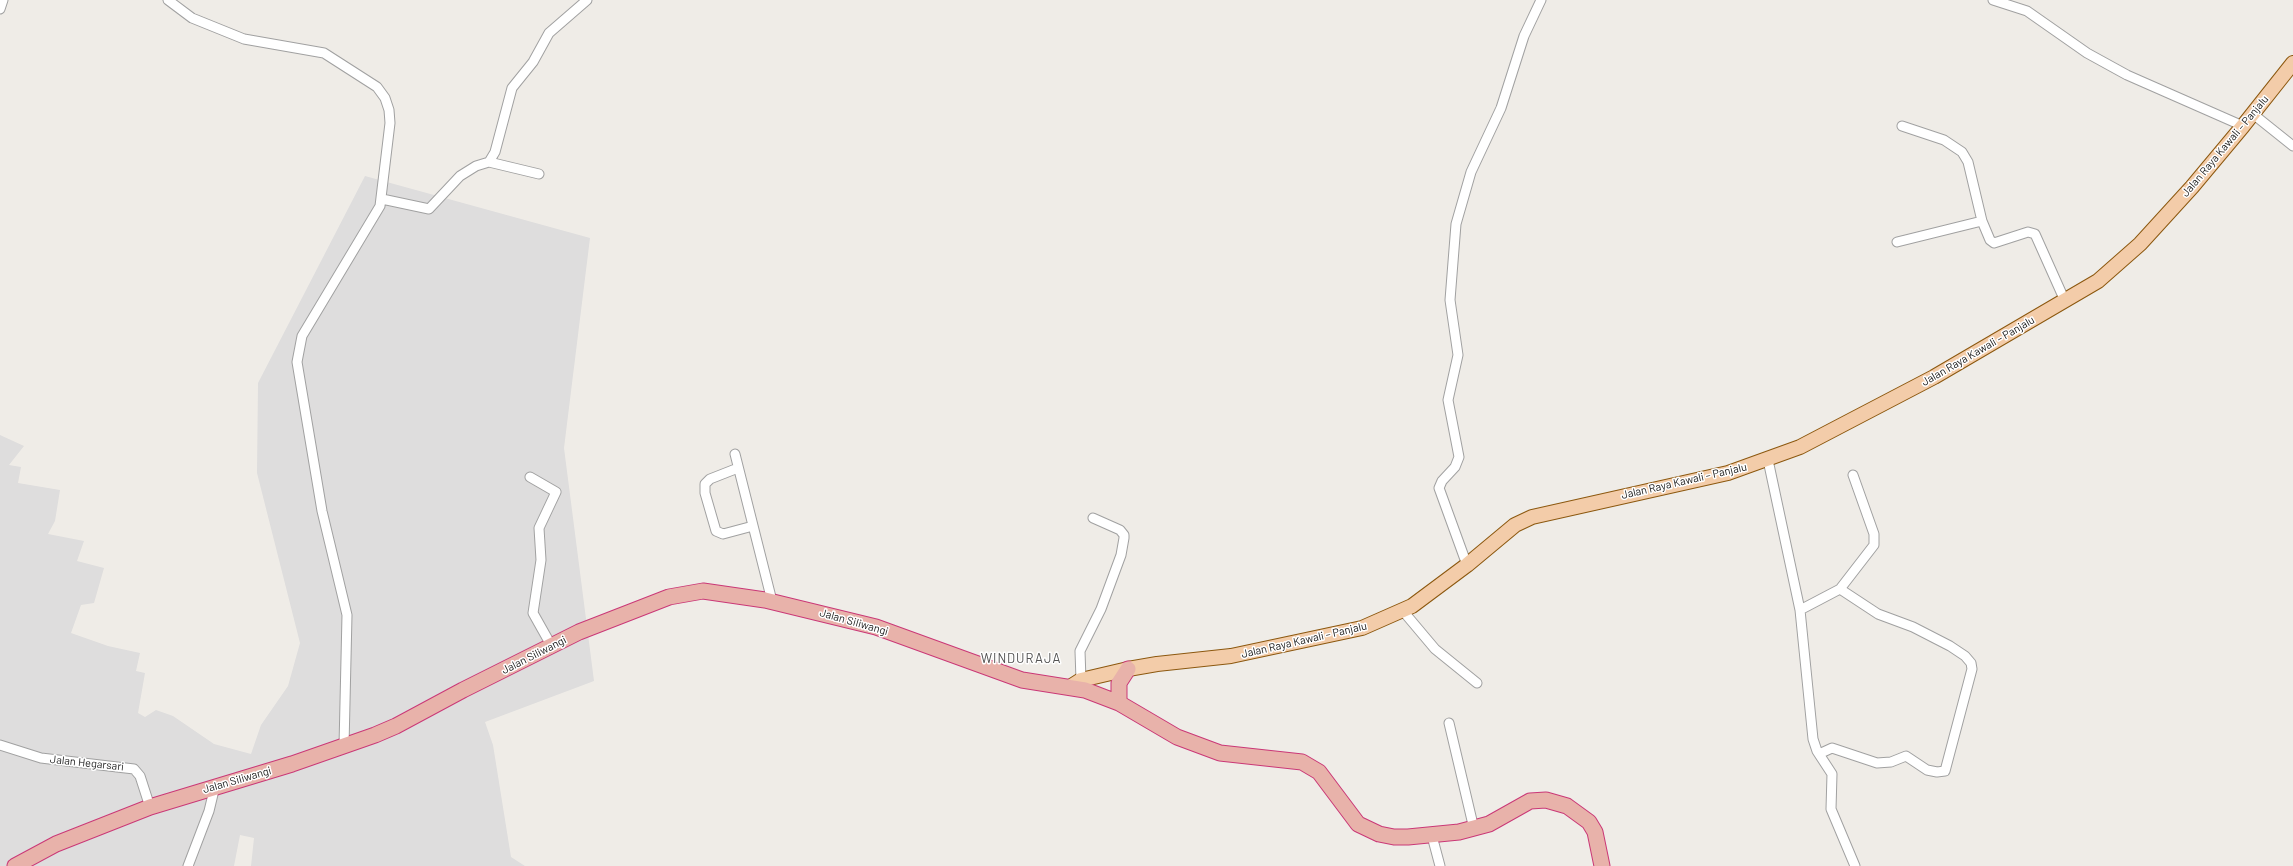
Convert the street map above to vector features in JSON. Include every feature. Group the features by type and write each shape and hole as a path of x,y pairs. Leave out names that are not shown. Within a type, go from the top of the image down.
{"highway":[{"name":"Jalan Siliwangi","path":"15,866 56,844 150,807 344,746 396,726 552,645 593,627 683,593 718,592 772,601 876,627 1022,680 1075,684 1085,690 1119,703 1177,737 1220,752 1288,760 1311,766 1328,782 1358,824 1367,829 1394,837 1432,836 1474,829 1489,824 1530,801 1557,803 1567,806 1588,822 1599,846 1602,866"},
{"path":"1119,703 1120,683 1128,669"}],"main road":[{"name":"Jalan Raya Kawali – Panjalu","path":"1075,684 1128,669 1156,664 1231,656 1362,628 1403,611 1467,565 1515,525 1532,517 1728,473 1768,460 1800,447 1934,377 2098,281 2140,244 2243,126 2293,63"}],"street":[{"path":"0,9 3,0"},
{"path":"168,0 192,18 244,39 324,53 376,87 384,98 389,110 390,123 382,199 374,217 302,336 297,362 324,523 347,615 344,746"},
{"path":"489,162 495,152 512,88 533,62 549,33 587,0"},
{"path":"1467,565 1439,488 1442,481 1455,467 1459,457 1448,400 1458,355 1450,300 1456,224 1470,172 1501,108 1524,36 1541,0"},
{"path":"1993,0 2027,11 2087,53 2127,75 2243,126"},
{"path":"2253,114 2293,146"},
{"path":"1902,126 1944,140 1962,152 1968,162 1982,221 1988,237 1994,243 2028,232 2035,234 2065,301"},
{"path":"382,199 429,209 460,176 476,166 489,162 539,174"},
{"path":"1897,242 1982,221"},
{"path":"735,454 772,601"},
{"path":"1768,460 1800,610 1813,739 1819,754 1832,774 1831,809 1855,866"},
{"path":"738,468 710,479 705,484 705,493 716,531 723,534 753,526"},
{"path":"1800,610 1840,589 1875,541 1853,475"},
{"path":"530,477 556,492 539,528 541,560 534,613 552,645"},
{"path":"1075,684 1080,651 1101,609 1121,555 1124,538 1124,535 1120,530 1092,518"},
{"path":"1819,754 1833,748 1869,762 1877,763 1890,762 1906,756 1927,770 1937,772 1945,771 1972,668 1969,659 1950,646 1913,627 1874,612 1840,589"},
{"path":"1403,611 1435,649 1477,683"},
{"path":"1449,724 1474,829"},
{"name":"Jalan Hegarsari","path":"0,745 41,758 134,768 140,776 150,807"},
{"path":"188,866 209,811 215,786"},
{"path":"1432,836 1440,866"}],"shaded area":[{"path":"365,176 590,238 564,448 594,681 485,722 493,745 511,857 525,866 251,866 254,838 240,835 234,866 0,866 0,435 24,446 9,465 21,467 18,483 60,490 55,521 48,534 84,541 77,561 104,568 94,603 81,605 71,633 108,646 140,653 136,671 145,673 138,713 145,717 156,710 173,716 214,744 251,754 261,725 288,686 300,643 257,473 258,383"}],"district":[{"name":"WINDURAJA","path":"1021,659"}]}
